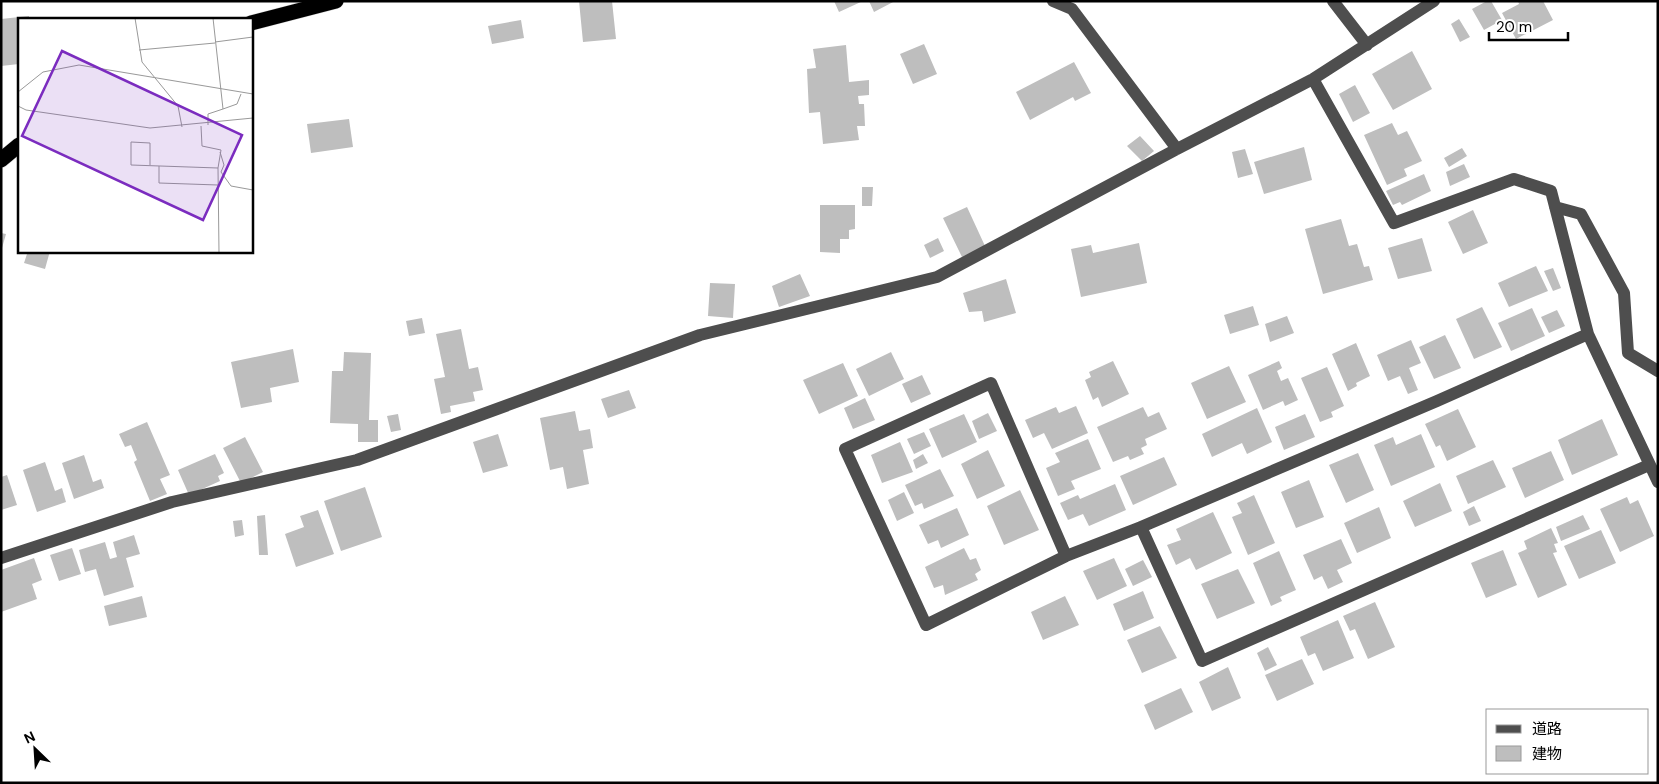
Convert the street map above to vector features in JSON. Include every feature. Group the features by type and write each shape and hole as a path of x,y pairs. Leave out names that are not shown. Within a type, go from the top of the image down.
{"highway":[{"path":"252,23 336,1"},
{"path":"1,160 18,146"}],"street":[{"path":"1054,1 1072,8 1177,149"},
{"path":"1332,1 1367,45"},
{"path":"1,558 172,502 357,460 700,335 937,278 1177,149 1314,79 1434,1"},
{"path":"1314,79 1394,223 1514,179 1551,191 1588,334 1658,482"},
{"path":"1554,207 1582,214 1624,293 1628,354 1658,372"},
{"path":"1066,556 992,383 845,449 926,624 1066,556 1141,527 1428,405 1588,334"},
{"path":"1141,527 1202,661 1649,465"}],"building":[{"path":"579,1 612,1 616,39 583,42"},
{"path":"834,1 863,1 839,12"},
{"path":"869,1 895,1 874,12"},
{"path":"1487,1 1491,1 1502,20 1484,30 1472,9"},
{"path":"1518,1 1543,1 1553,20 1516,39 1502,13 1519,4"},
{"path":"29,16 29,18 18,18 18,64 1,66 1,19"},
{"path":"1459,19 1470,37 1460,42 1451,24"},
{"path":"521,20 524,38 492,44 488,26"},
{"path":"924,44 937,74 913,84 900,54"},
{"path":"846,45 849,82 869,80 869,95 858,96 859,104 864,104 865,126 857,126 859,140 823,144 820,112 809,113 807,69 816,68 813,49"},
{"path":"1412,51 1432,89 1393,110 1372,74"},
{"path":"1074,62 1091,93 1075,101 1073,97 1030,120 1016,92"},
{"path":"1355,85 1370,113 1353,122 1339,94"},
{"path":"349,119 353,147 311,153 307,124"},
{"path":"1392,123 1398,135 1407,131 1422,161 1404,169 1407,176 1387,185 1364,135"},
{"path":"1140,136 1154,151 1142,161 1127,146"},
{"path":"1304,147 1312,180 1264,194 1254,162"},
{"path":"1462,148 1467,156 1449,167 1444,158"},
{"path":"1245,149 1253,174 1238,178 1232,152"},
{"path":"1464,164 1470,177 1450,186 1446,172"},
{"path":"1424,174 1431,191 1402,205 1400,202 1393,205 1386,191"},
{"path":"862,187 873,187 872,206 862,206"},
{"path":"820,205 855,205 855,229 849,230 849,239 840,239 840,253 820,252"},
{"path":"967,207 985,246 962,257 943,218"},
{"path":"1473,210 1488,243 1463,254 1448,222"},
{"path":"1341,219 1349,246 1357,244 1364,267 1369,266 1373,280 1323,294 1305,229"},
{"path":"1,233 6,234 2,248 1,248"},
{"path":"938,238 944,251 930,258 924,245"},
{"path":"1422,238 1432,271 1398,279 1388,248"},
{"path":"1139,243 1147,283 1081,297 1071,249 1091,245 1093,253"},
{"path":"28,252 50,252 45,269 24,263"},
{"path":"1536,266 1548,291 1509,307 1498,283"},
{"path":"1553,268 1561,288 1553,291 1544,271"},
{"path":"800,274 810,296 779,307 772,286"},
{"path":"1006,279 1016,313 984,322 982,311 969,312 963,293"},
{"path":"710,283 735,284 733,318 708,316"},
{"path":"1253,306 1259,325 1230,334 1224,315"},
{"path":"1482,307 1502,347 1474,359 1456,319"},
{"path":"1532,308 1545,336 1511,351 1498,323"},
{"path":"1557,310 1565,326 1549,333 1541,317"},
{"path":"1287,316 1294,333 1270,342 1265,324"},
{"path":"422,318 425,333 409,336 406,321"},
{"path":"461,329 469,369 478,367 483,390 473,392 475,401 450,406 451,412 441,414 434,379 445,377 436,334"},
{"path":"1445,335 1461,368 1434,379 1419,347"},
{"path":"1411,340 1421,363 1409,368 1418,390 1408,394 1400,376 1388,381 1377,355"},
{"path":"1356,343 1370,376 1356,383 1357,386 1348,391 1332,354"},
{"path":"293,349 299,382 270,388 272,402 241,408 231,362"},
{"path":"344,352 371,353 369,420 378,420 378,442 358,442 358,424 330,423 332,371 343,371"},
{"path":"891,352 904,379 869,396 856,369"},
{"path":"1113,361 1129,394 1102,407 1098,397 1093,400 1085,380 1091,377 1089,372"},
{"path":"1279,361 1282,368 1277,371 1281,381 1288,378 1298,400 1285,406 1283,401 1263,410 1248,375"},
{"path":"843,363 858,396 819,414 803,380"},
{"path":"1229,366 1246,402 1207,419 1191,383"},
{"path":"1327,367 1344,406 1331,412 1333,417 1320,422 1301,378"},
{"path":"922,375 931,394 911,403 902,384"},
{"path":"629,390 636,408 608,418 601,399"},
{"path":"865,398 875,420 853,429 844,408"},
{"path":"1076,406 1088,433 1052,449 1044,433 1033,438 1025,420 1056,407 1059,413"},
{"path":"1143,407 1148,417 1159,412 1167,429 1145,439 1147,445 1141,448 1144,454 1130,460 1128,456 1113,462 1097,427"},
{"path":"1257,408 1272,442 1247,454 1242,443 1212,457 1202,434"},
{"path":"1458,409 1476,447 1447,461 1440,445 1436,447 1425,424"},
{"path":"575,411 579,431 590,429 593,448 583,450 589,484 567,489 563,467 550,470 540,418"},
{"path":"988,413 997,431 979,439 972,421"},
{"path":"398,414 401,430 391,432 387,416"},
{"path":"964,414 977,442 942,458 929,429"},
{"path":"1305,414 1315,437 1284,450 1275,427"},
{"path":"1602,419 1618,455 1572,475 1558,440"},
{"path":"147,422 170,475 160,479 167,494 150,501 134,462 137,460 131,445 125,447 119,434"},
{"path":"924,432 931,446 914,454 907,439"},
{"path":"498,434 508,466 483,473 473,442"},
{"path":"1421,434 1435,467 1391,486 1374,445 1393,437 1396,445"},
{"path":"245,437 263,472 241,483 223,448"},
{"path":"1088,439 1101,469 1071,481 1075,489 1058,496 1046,468 1060,462 1055,453"},
{"path":"900,442 913,472 882,483 871,455"},
{"path":"988,450 1005,486 977,499 961,464"},
{"path":"1551,451 1564,480 1525,498 1512,468"},
{"path":"1358,453 1374,490 1346,503 1329,465"},
{"path":"215,454 224,473 218,476 220,481 189,495 178,470"},
{"path":"923,454 928,463 916,469 913,460"},
{"path":"84,455 93,482 101,479 104,488 74,499 62,463"},
{"path":"1164,457 1177,485 1133,505 1120,476"},
{"path":"1493,460 1506,487 1468,504 1456,476"},
{"path":"45,462 55,491 62,488 66,502 37,512 23,470"},
{"path":"940,469 954,496 924,509 922,503 915,506 905,485"},
{"path":"7,475 17,505 1,510 1,477"},
{"path":"1309,480 1324,517 1296,528 1281,492"},
{"path":"1440,483 1452,511 1415,527 1403,501"},
{"path":"1115,484 1126,510 1089,526 1083,514 1068,520 1060,503 1078,495 1080,499"},
{"path":"365,487 382,537 341,551 324,501"},
{"path":"1020,490 1039,530 1004,545 987,506"},
{"path":"904,492 914,513 897,521 888,500"},
{"path":"1254,495 1275,543 1248,555 1232,517 1242,513 1237,503"},
{"path":"1627,497 1630,504 1638,500 1654,536 1620,552 1600,509"},
{"path":"1474,506 1481,521 1469,526 1463,512"},
{"path":"1379,507 1391,538 1357,553 1344,523"},
{"path":"957,508 969,535 941,548 938,540 928,544 919,525"},
{"path":"318,510 334,554 296,567 285,534 304,527 300,516"},
{"path":"1213,512 1232,553 1196,570 1190,558 1176,565 1167,545 1181,540 1176,529"},
{"path":"265,515 268,555 259,555 257,516"},
{"path":"1583,515 1590,529 1561,541 1556,527"},
{"path":"242,520 244,535 235,537 233,521"},
{"path":"1551,528 1558,543 1554,544 1557,552 1553,553 1567,585 1538,598 1518,553 1527,549 1524,541"},
{"path":"1601,530 1616,563 1579,579 1564,546"},
{"path":"134,535 140,554 126,558 134,587 104,596 96,569 85,572 79,550 105,542 110,559 117,557 113,542"},
{"path":"1341,539 1352,563 1337,570 1343,582 1328,589 1322,576 1314,580 1303,555"},
{"path":"72,548 81,574 59,581 50,555"},
{"path":"964,548 970,560 976,558 981,570 975,574 978,580 945,595 943,585 934,588 925,567"},
{"path":"1503,550 1517,585 1486,598 1471,563"},
{"path":"1279,551 1296,590 1280,597 1282,601 1271,606 1253,563"},
{"path":"34,558 42,580 32,584 37,599 1,612 1,570"},
{"path":"1114,558 1127,586 1097,600 1083,571"},
{"path":"1143,560 1152,577 1133,586 1125,569"},
{"path":"1238,569 1255,603 1217,619 1201,584"},
{"path":"1143,591 1154,618 1124,631 1113,604"},
{"path":"142,596 147,617 109,626 104,606"},
{"path":"1065,596 1079,625 1043,640 1031,612"},
{"path":"1375,602 1395,647 1368,659 1355,629 1350,631 1343,616"},
{"path":"1338,620 1354,658 1323,671 1315,653 1308,656 1300,637"},
{"path":"1160,626 1177,658 1142,673 1127,640"},
{"path":"1268,647 1277,665 1265,671 1257,653"},
{"path":"1302,659 1314,684 1277,701 1265,675"},
{"path":"1228,667 1241,698 1212,711 1199,682"},
{"path":"1181,688 1193,712 1155,730 1144,705"}]}
